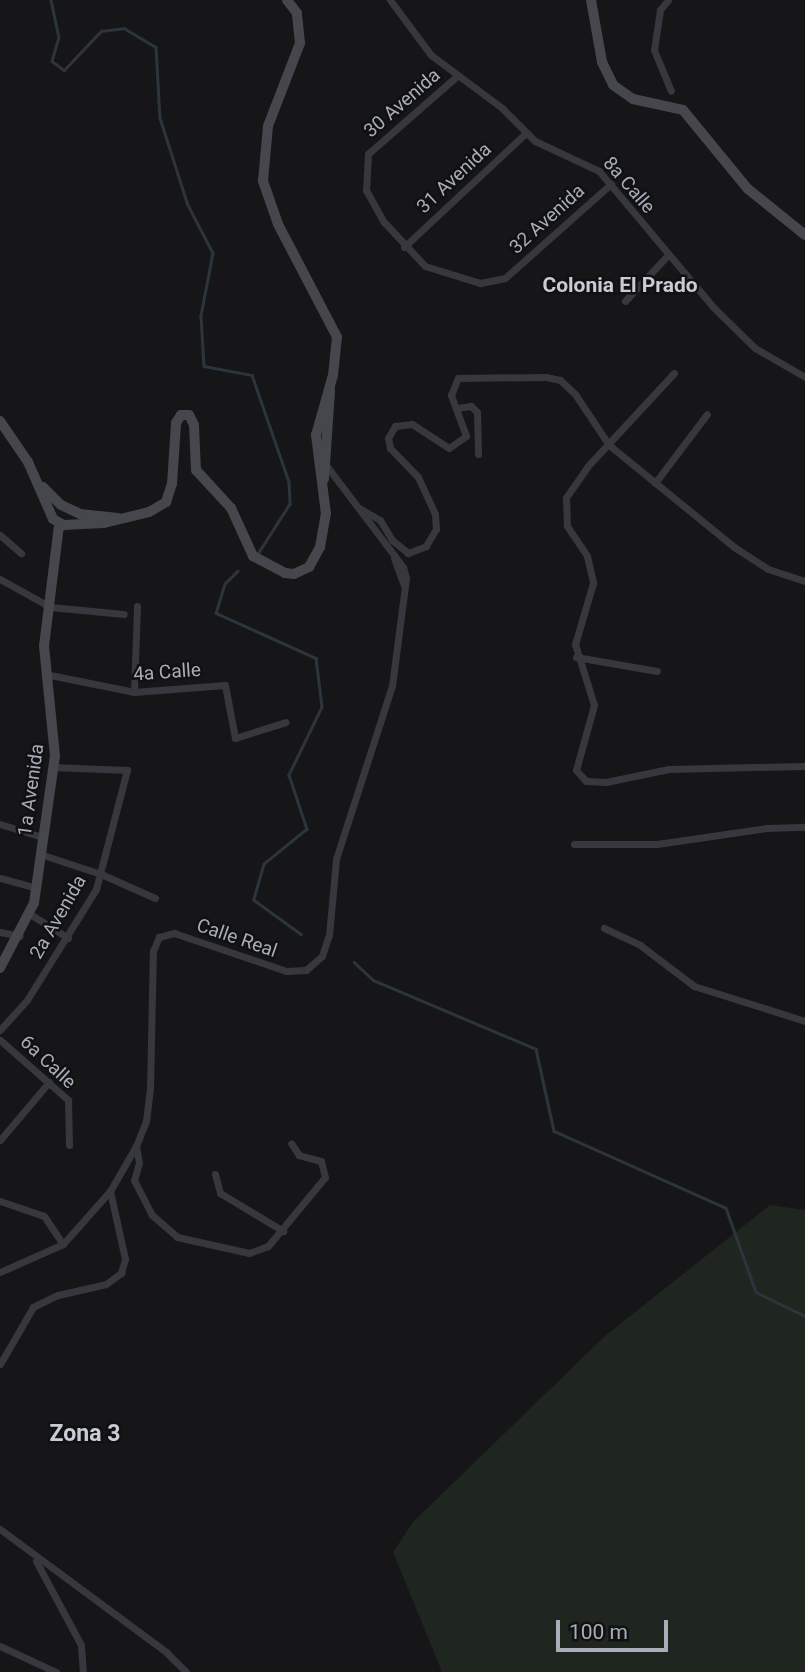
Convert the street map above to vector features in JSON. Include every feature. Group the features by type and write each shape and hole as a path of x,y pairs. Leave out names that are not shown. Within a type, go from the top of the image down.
{"main road":[{"path":"0,421 37,482 52,515 64,524 119,518 156,509 170,496 175,427 184,414 194,425 196,470 231,508 248,548 267,566 294,574 309,567 324,532 319,446 337,337 278,224 263,181 268,126 300,43 297,13 287,0"},
{"path":"591,0 603,62 613,85 633,99 683,110 755,196 805,235"},
{"path":"319,446 325,464 323,487"},
{"path":"37,482 61,505 72,510 119,518"},
{"path":"52,515 61,505"},
{"name":"1a Avenida","path":"0,968 20,936 37,888 55,731 45,674 50,607 64,524 72,510"}],"street":[{"name":"8a Calle","path":"390,0 430,55 502,108 526,133 548,149 588,163 611,184 667,256 748,342 805,377"},
{"path":"668,0 660,10 654,50 671,91"},
{"name":"30 Avenida","path":"404,247 366,190 368,154 457,76"},
{"name":"31 Avenida","path":"404,247 526,133"},
{"name":"32 Avenida","path":"404,247 425,266 453,279 480,283 505,278 611,184"},
{"path":"625,301 667,256"},
{"path":"674,373 609,445 566,498 567,526 587,556 593,583 576,657 594,705 577,763 578,774 586,781 606,782 669,769 805,766"},
{"path":"358,507 380,520 392,540 408,553 426,546 436,529 435,514 418,477 390,448 388,438 395,426 404,423 439,445 460,444 466,436 452,385 458,378 560,380 575,394 609,445 655,483 768,569 805,581"},
{"path":"457,408 471,406 477,412 478,454"},
{"path":"655,483 707,414"},
{"name":"Calle Real","path":"0,1272 63,1244 110,1191 136,1146 148,1100 153,951 159,937 174,933 286,971 306,970 322,956 329,935 336,859 392,686 404,585 403,566 394,558 325,464"},
{"path":"0,535 20,553"},
{"path":"0,579 50,607 124,614"},
{"path":"134,692 137,606"},
{"path":"576,657 657,671"},
{"name":"4a Calle","path":"45,674 134,692 225,685 235,738 286,722"},
{"name":"2a Avenida","path":"0,1030 27,1000 68,938 101,874 124,767 53,766"},
{"path":"0,824 42,837"},
{"path":"574,844 657,844 767,828 805,827"},
{"path":"40,854 101,874 155,898"},
{"path":"0,878 37,888"},
{"path":"30,914 68,938"},
{"path":"604,928 640,945 694,986 805,1021"},
{"path":"0,932 20,936"},
{"name":"6a Calle","path":"0,1040 68,1100 69,1145"},
{"path":"0,1140 49,1082"},
{"path":"136,1146 139,1163 134,1180 152,1215 177,1237 249,1253 268,1246 325,1177 321,1161 299,1156 291,1143"},
{"path":"215,1174 220,1194 283,1231"},
{"path":"0,1364 33,1307 58,1295 106,1284 121,1273 125,1259 110,1191"},
{"path":"0,1201 44,1216 63,1244"},
{"path":"0,1529 166,1652 186,1672"},
{"path":"32,1555 76,1632 85,1657 83,1672"},
{"path":"0,1646 56,1672"}],"shaded area":[{"path":"770,1205 805,1210 805,1672 442,1672 393,1552 414,1521 605,1336"}],"waterway":[{"path":"51,0 59,37 52,61 64,70 101,31 124,28 156,47 160,118 188,205 213,253 201,316 204,366 252,375 289,482 290,504 258,554"},
{"path":"238,571 225,584 216,613 316,658 322,707 289,775 307,829 264,864 254,900 301,934"},
{"path":"354,962 373,980 536,1049 554,1131 726,1208 756,1292 805,1316"}],"district":[{"name":"Colonia El Prado","path":"620,285"},
{"name":"Zona 3","path":"85,1434"}]}
